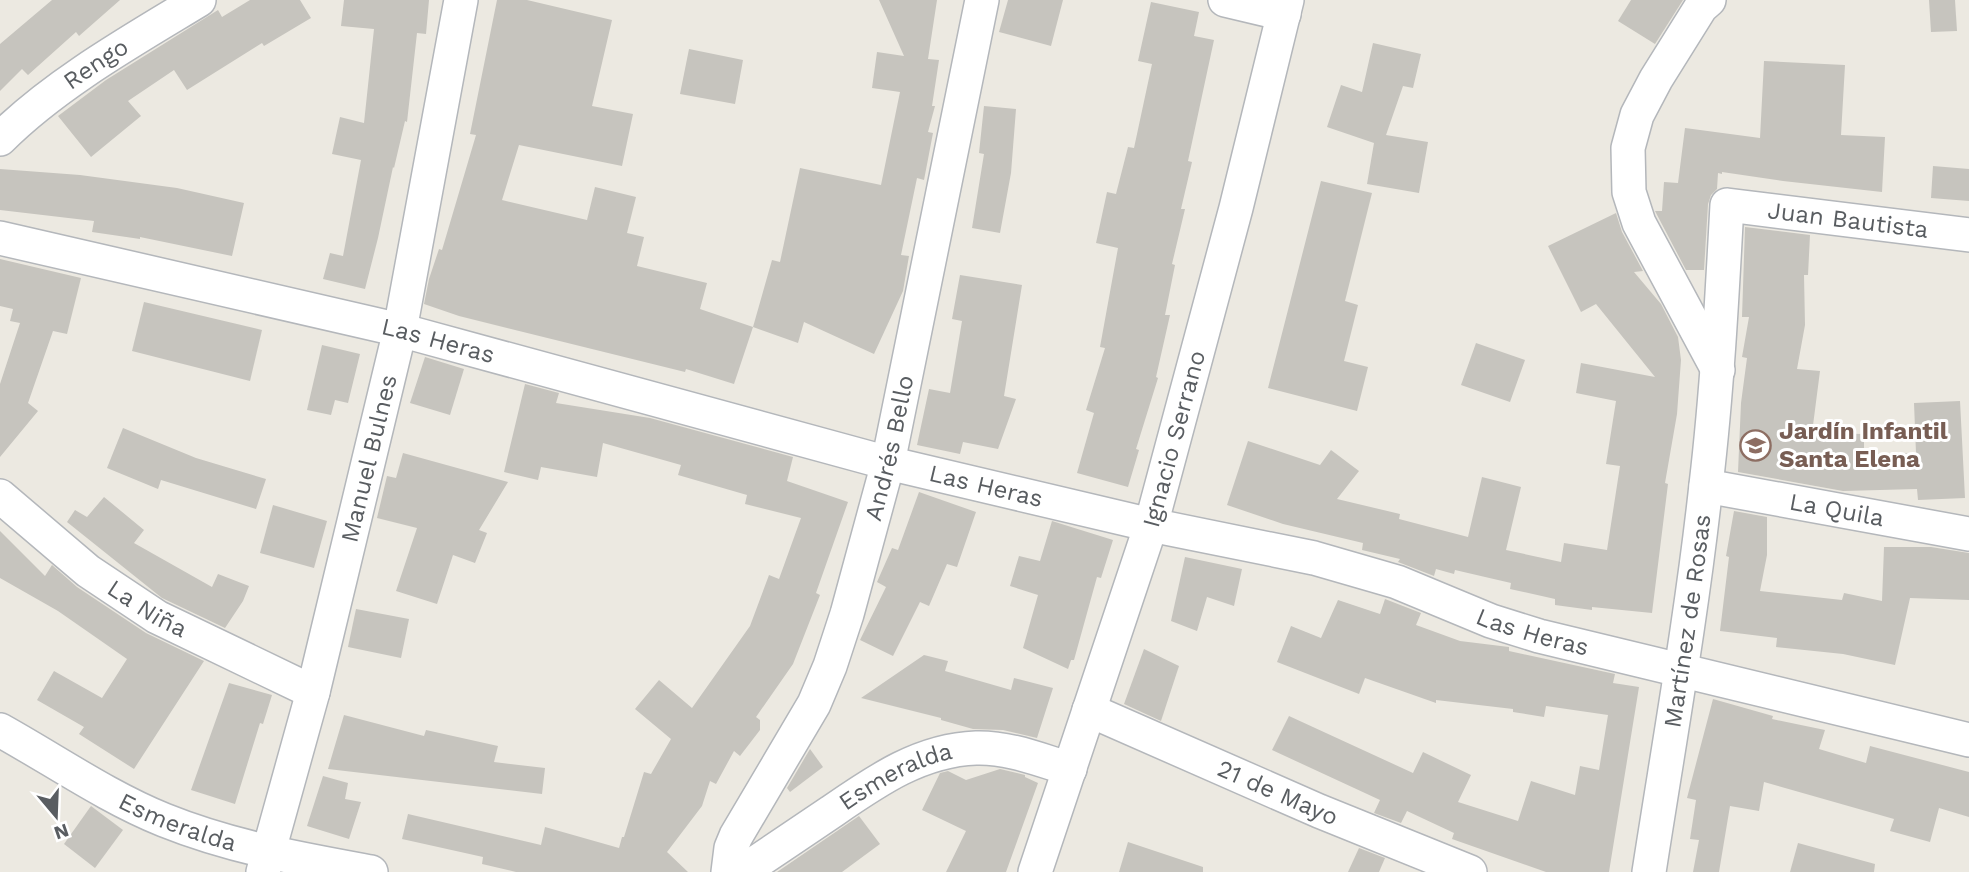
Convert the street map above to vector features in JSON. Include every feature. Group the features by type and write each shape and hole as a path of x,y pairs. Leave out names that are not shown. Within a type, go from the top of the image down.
{"street":[{"name":"Rengo","path":"0,139 35,109 110,54 199,0"},
{"name":"Manuel Bulnes","path":"266,863 313,692 400,330 461,0"},
{"name":"Andrés Bello","path":"728,872 731,848 736,836 800,730 830,666 858,575 888,463 982,0"},
{"path":"1225,0 1286,7"},
{"path":"1709,0 1701,7 1637,115 1628,148 1629,192 1639,223 1718,370"},
{"name":"Ignacio Serrano","path":"1035,872 1151,525 1236,208 1286,7"},
{"name":"Martínez de Rosas","path":"1649,872 1706,486 1718,370 1727,205"},
{"name":"Juan Bautista","path":"1727,205 1969,235"},
{"name":"Las Heras","path":"0,238 400,330 888,463 1151,525 1314,558 1364,571 1491,621 1539,636 1969,740"},
{"name":"La Quila","path":"1706,486 1969,534"},
{"name":"La Niña","path":"0,496 88,571 157,617 313,692"},
{"name":"21 de Mayo","path":"1088,710 1319,811 1470,872"},
{"name":"Esmeralda","path":"0,730 161,819 266,863 371,872"},
{"name":"Esmeralda","path":"742,872 875,782 930,755 954,750 996,749 1016,752 1070,769"}],"building":[{"path":"52,0 120,0 79,36 76,32 28,75 22,69 0,91 0,44"},
{"path":"250,0 300,0 311,18 264,46 262,43 187,90 174,70 128,101 141,116 91,157 58,116 106,80 218,10 222,17"},
{"path":"344,0 429,0 426,34 417,33 407,122 405,121 393,167 365,289 323,279 330,253 343,256 361,160 332,154 340,117 364,123 374,29 341,26"},
{"path":"497,0 527,0 612,20 592,106 633,114 622,166 519,145 502,200 587,220 595,187 636,197 627,233 644,237 637,266 707,283 700,309 753,327 734,384 686,369 685,372 459,316 424,304 429,279 439,249 442,250 476,135 470,134"},
{"path":"879,0 937,0 928,59 939,60 932,106 935,106 928,132 933,133 924,180 917,178 901,255 909,256 903,291 874,354 804,322 798,343 753,327 772,260 780,262 800,168 881,185 900,92 872,88 877,52 904,56"},
{"path":"1008,0 1063,0 1051,46 999,32"},
{"path":"1631,0 1683,0 1655,44 1618,21"},
{"path":"1929,0 1955,0 1957,31 1931,32"},
{"path":"1151,2 1199,12 1194,36 1214,40 1188,161 1192,162 1181,209 1185,209 1172,264 1175,265 1165,315 1170,315 1156,377 1158,378 1136,449 1139,450 1128,487 1077,473 1094,413 1086,410 1105,348 1100,347 1118,248 1096,243 1107,192 1116,194 1128,147 1134,148 1152,64 1138,61"},
{"path":"1373,43 1421,54 1413,88 1403,86 1386,135 1428,142 1419,193 1367,184 1374,143 1327,127 1341,85 1362,92"},
{"path":"689,49 743,60 735,104 680,94"},
{"path":"1764,61 1845,65 1841,135 1885,137 1882,192 1718,173 1717,189 1708,204 1704,270 1686,270 1655,211 1662,211 1664,182 1678,183 1685,128 1760,138"},
{"path":"984,106 1016,109 1011,173 1000,233 972,228 984,154 979,153"},
{"path":"1933,166 1969,169 1969,201 1931,198"},
{"path":"0,169 80,175 177,188 244,203 232,256 140,237 92,232 94,221 0,210"},
{"path":"1321,181 1372,193 1345,301 1358,305 1344,361 1368,367 1357,411 1268,388"},
{"path":"1616,213 1622,232 1643,271 1634,272 1661,304 1678,337 1681,360 1677,414 1665,483 1668,484 1652,613 1555,605 1555,599 1510,589 1511,583 1455,570 1454,574 1436,569 1434,576 1398,562 1400,559 1362,550 1363,543 1283,524 1227,505 1248,441 1320,465 1331,450 1359,471 1337,499 1400,514 1399,519 1468,537 1482,477 1521,487 1506,550 1561,562 1564,543 1607,550 1620,466 1606,464 1616,401 1576,393 1581,363 1655,377 1596,304 1581,312 1548,246"},
{"path":"1745,227 1810,235 1808,275 1804,275 1805,325 1797,369 1820,371 1812,433 1864,434 1864,454 1916,453 1914,403 1960,401 1965,498 1918,500 1917,489 1843,491 1738,472 1741,403 1747,358 1742,357 1749,317 1742,317"},
{"path":"0,259 81,278 67,334 53,331 28,403 38,411 0,457 0,384 20,323 10,321 13,309 0,306"},
{"path":"960,275 1022,285 1004,396 1016,399 998,449 963,442 960,454 917,445 929,389 950,393 962,321 952,319"},
{"path":"144,302 262,330 250,381 132,351"},
{"path":"1476,343 1525,360 1510,402 1461,385"},
{"path":"322,345 360,354 348,403 335,400 331,415 307,410"},
{"path":"425,357 464,369 450,415 410,403"},
{"path":"525,384 559,393 556,403 650,418 793,457 787,481 848,502 816,593 820,595 793,664 756,717 760,720 760,730 740,756 734,751 716,784 710,781 702,806 667,852 688,872 516,872 482,864 483,857 402,839 408,814 541,845 545,827 619,848 644,772 651,774 671,739 635,709 659,680 692,708 750,626 769,575 779,579 801,518 745,504 747,495 678,475 681,465 603,443 597,477 541,467 538,480 504,472"},
{"path":"123,428 196,458 266,479 256,509 161,480 158,489 107,468"},
{"path":"403,453 508,482 479,530 487,533 475,563 453,555 437,604 396,591 417,528 377,518 387,476 396,478"},
{"path":"919,492 976,512 957,567 947,564 929,606 920,602 893,656 860,640 886,587 877,582 892,548 898,550"},
{"path":"104,497 144,530 134,543 212,587 218,574 249,586 243,601 225,628 162,598 67,522 75,510 87,517"},
{"path":"273,505 327,521 314,568 260,553"},
{"path":"1734,511 1767,517 1767,555 1760,591 1842,600 1844,593 1882,601 1884,547 1931,547 1969,553 1969,600 1910,598 1895,665 1843,654 1776,647 1777,638 1720,631 1729,557 1726,556"},
{"path":"1052,521 1113,540 1101,578 1097,577 1074,660 1071,660 1068,669 1023,648 1038,595 1010,586 1019,556 1040,561"},
{"path":"0,531 45,576 52,565 77,587 146,633 204,661 134,769 79,734 84,727 37,700 54,671 102,698 127,659 58,611 0,578"},
{"path":"1185,557 1242,569 1234,606 1207,597 1197,631 1171,621"},
{"path":"1385,599 1421,613 1416,625 1460,641 1509,647 1509,651 1615,674 1613,683 1639,687 1609,872 1546,872 1452,839 1454,833 1407,811 1401,823 1374,813 1380,800 1272,750 1289,716 1413,773 1423,752 1471,775 1458,802 1518,821 1531,781 1575,795 1580,766 1599,770 1608,715 1546,706 1544,717 1513,712 1513,709 1436,700 1436,703 1365,678 1359,694 1277,662 1291,626 1321,638 1338,600 1380,614"},
{"path":"356,609 409,619 401,658 348,647"},
{"path":"1144,649 1179,666 1161,721 1124,704"},
{"path":"924,655 948,661 945,671 1011,690 1014,678 1053,688 1037,738 1003,730 973,729 861,698"},
{"path":"229,683 272,695 263,724 260,723 235,804 191,790"},
{"path":"1713,699 1773,716 1772,719 1825,730 1819,749 1866,763 1870,746 1969,772 1969,817 1939,808 1930,842 1890,831 1894,819 1764,782 1759,811 1730,806 1719,872 1693,872 1699,840 1690,839 1696,800 1687,798"},
{"path":"344,715 424,736 426,730 498,746 494,762 545,768 542,794 328,769"},
{"path":"810,749 823,767 790,792 787,788"},
{"path":"1000,769 1025,775 1038,783 1006,872 946,872 966,831 922,810 940,773 948,771 966,780"},
{"path":"323,776 348,783 345,799 361,802 349,839 307,826"},
{"path":"91,806 123,830 95,868 64,844"},
{"path":"859,816 880,844 842,872 777,872"},
{"path":"1128,842 1203,867 1203,872 1119,872"},
{"path":"1798,843 1875,864 1874,872 1790,872"},
{"path":"1359,848 1385,858 1379,872 1348,872"}],"place":[{"name":"Jardín Infantil Santa Elena","path":"1756,445"}]}
